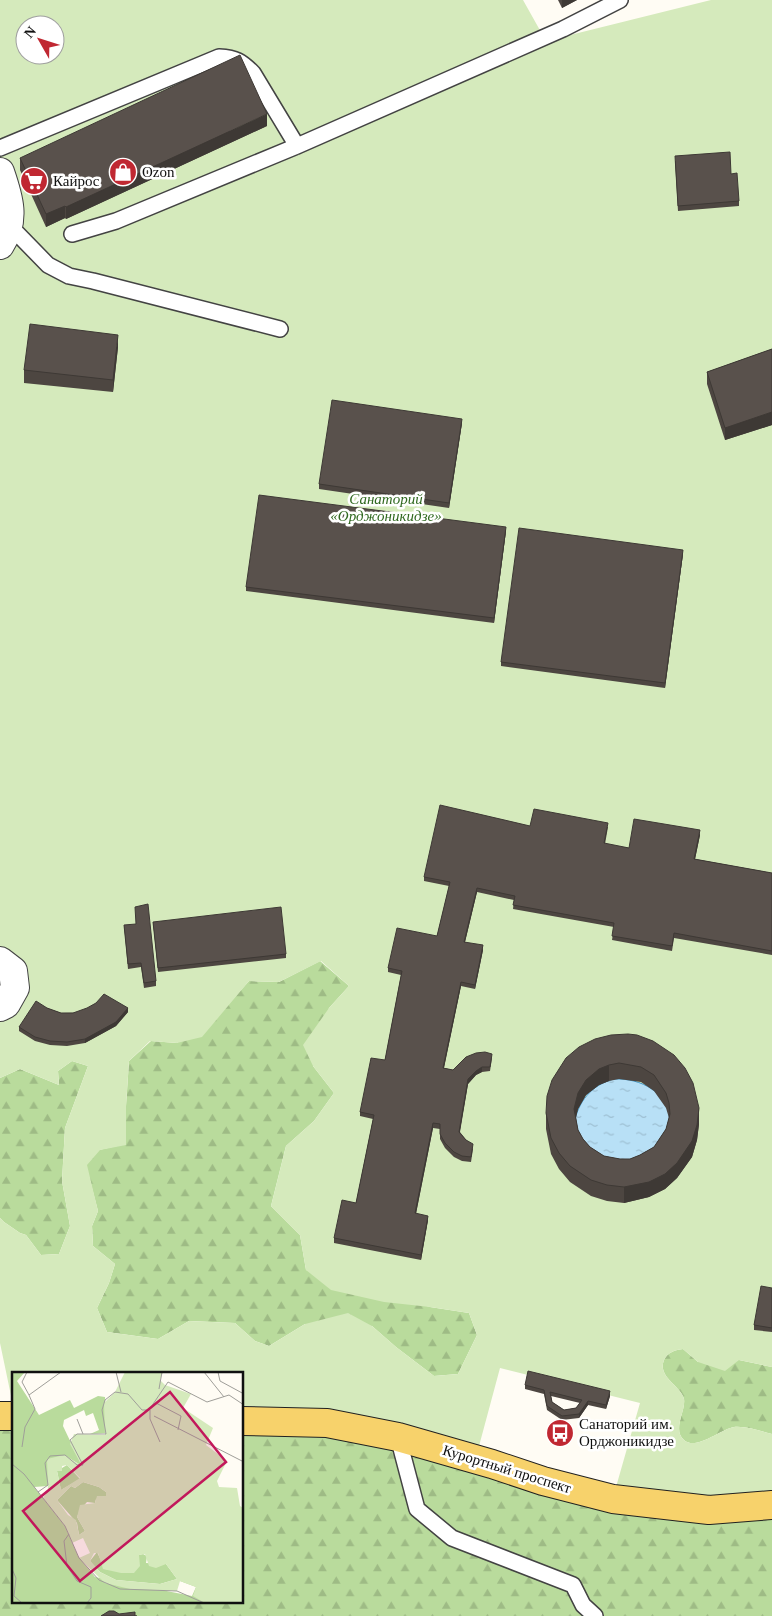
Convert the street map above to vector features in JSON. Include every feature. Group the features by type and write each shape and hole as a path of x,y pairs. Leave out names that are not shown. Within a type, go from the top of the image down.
{"main road":[{"name":"Курортный проспект","path":"244,1421 327,1423 398,1437 492,1464 542,1481 614,1499 709,1510 772,1505"}],"street":[{"path":"0,172 10,200 5,235"},
{"path":"0,961 13,971 15,988 6,1004 0,1007"}],"lane":[{"path":"72,234 116,221 297,146 563,29 620,0"},
{"path":"0,148 219,57 234,58 253,73 297,146"},
{"path":"5,235 69,276 280,329"},
{"path":"398,1437 417,1509 452,1538 573,1585 583,1606 595,1616"}],"green space":[{"name":"Санаторий «Орджоникидзе»","path":"0,0 523,0 546,41 711,0 772,0 772,1367 739,1360 725,1371 698,1362 683,1349 670,1353 664,1360 663,1366 666,1376 679,1390 684,1399 679,1431 684,1440 689,1443 695,1443 734,1427 748,1428 772,1434 772,1502 614,1494 640,1403 500,1368 475,1461 244,1423 244,1372 12,1372 12,1400 0,1343 0,1218 20,1233 26,1235 41,1255 59,1254 70,1226 62,1181 65,1128 88,1066 72,1061 58,1071 59,1085 20,1069 0,1078 0,1008 6,1004 0,960","holes":["321,961 349,986 329,1008 303,1045 313,1066 334,1093 314,1121 286,1146 271,1206 300,1235 306,1270 331,1290 384,1302 469,1313 477,1335 458,1374 434,1376 372,1326 348,1313 305,1324 269,1346 255,1341 235,1323 189,1321 158,1339 107,1332 97,1308 109,1283 115,1264 93,1246 92,1226 98,1211 87,1165 100,1150 126,1145 129,1061 150,1041 177,1043 202,1037 249,981 279,982"]},
{"path":"320,961 349,986 329,1008 313,1066 334,1093 314,1121 286,1146 271,1206 300,1235 306,1270 430,1307 469,1313 477,1335 458,1374 434,1376 372,1326 305,1324 269,1346 255,1341 235,1323 189,1321 158,1339 107,1332 97,1308 109,1283 115,1264 93,1246 92,1226 98,1211 86,1165 99,1150 126,1144 129,1061 151,1041 177,1043 226,1007 249,981 279,982"},
{"path":"72,1061 88,1066 65,1128 62,1181 70,1226 59,1254 41,1255 26,1235 20,1233 0,1218 0,1078 20,1069 59,1085 58,1071"},
{"path":"683,1349 698,1362 739,1360 772,1367 772,1434 748,1428 734,1427 695,1443 689,1443 684,1440 679,1431 679,1426 684,1399 679,1390 666,1376 663,1366 664,1360 670,1353"},
{"path":"0,1417 12,1417 12,1604 244,1604 244,1423 326,1425 594,1491 772,1502 772,1616 0,1616"}],"water":[{"path":"614,1079 624,1079 643,1084 659,1095 665,1103 668,1112 669,1129 664,1150 599,1169 574,1124 582,1102 592,1090"}],"building":[{"path":"240,55 267,114 66,207 46,214 20,158"},
{"path":"730,152 731,174 737,173 739,201 678,206 675,156"},
{"path":"30,324 118,335 113,380 24,370"},
{"path":"772,349 772,412 725,428 707,372"},
{"path":"332,400 462,419 449,503 319,484"},
{"path":"259,495 506,527 494,618 246,587"},
{"path":"519,528 683,550 665,683 501,662"},
{"path":"440,805 530,826 534,809 608,823 604,843 629,848 634,819 700,830 694,859 772,873 772,951 674,933 672,946 612,936 614,923 513,905 515,896 477,888 464,942 483,945 475,985 461,982 443,1068 453,1070 466,1057 476,1053 485,1052 492,1054 490,1067 482,1067 468,1079 459,1132 466,1140 473,1144 471,1157 462,1156 454,1152 445,1143 440,1134 440,1124 433,1123 415,1213 428,1216 421,1255 334,1238 342,1200 356,1203 374,1115 360,1112 371,1058 385,1060 402,971 388,968 397,928 437,936 450,882 424,877"},
{"path":"148,904 156,981 144,983 141,963 128,964 124,925 136,924 135,907"},
{"path":"281,907 286,954 158,968 153,922"},
{"path":"104,994 128,1008 116,1022 85,1039 67,1042 50,1041 35,1037 19,1027 36,1001 47,1008 61,1013 73,1013 96,1003"},
{"path":"611,1035 637,1035 653,1041 674,1055 685,1068 693,1083 699,1108 697,1125 692,1141 677,1163 665,1174 649,1182 624,1187 607,1185 591,1180 570,1166 559,1153 551,1138 546,1113 547,1096 552,1080 566,1058 579,1047 595,1039","holes":["619,1063 641,1067 654,1075 666,1093 670,1114 666,1129 654,1147 640,1155 630,1159 604,1156 590,1147 578,1130 574,1109 578,1093 586,1080 599,1069"]},
{"path":"761,1286 772,1288 772,1328 754,1325"},
{"path":"528,1371 610,1391 606,1405 588,1401 579,1414 562,1416 547,1406 544,1390 525,1385","holes":["550,1392 582,1400 576,1408 564,1410 552,1402"]},
{"path":"109,1611 119,1614 135,1612 135,1616 101,1616"}],"place":[{"name":"Ozon","path":"123,172"},
{"name":"Кайрос","path":"34,181"},
{"name":"Санаторий им. Орджоникидзе","path":"560,1433"}]}
